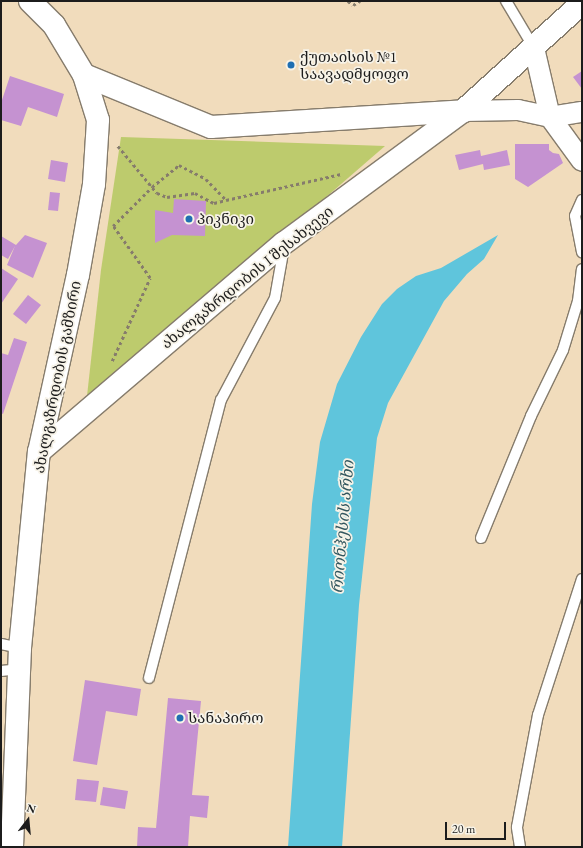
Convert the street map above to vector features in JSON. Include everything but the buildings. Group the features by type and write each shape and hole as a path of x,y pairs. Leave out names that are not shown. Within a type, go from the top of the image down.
{"street":[{"name":"ახალგაზრდობის გამზირი","path":"12,847 7,803 10,646 39,452 78,275 94,184 98,120 84,75 54,25 30,1"},
{"name":"ახალგაზრდობის I შესახვევი","path":"39,452 284,243 463,111 582,3"},
{"path":"534,48 550,117 582,161"},
{"path":"84,75 211,127 463,111 518,110 550,117 582,112"}],"lane":[{"path":"506,1 534,48"},
{"path":"582,200 575,216 582,252"},
{"path":"149,678 221,400 275,298 284,243"},
{"path":"481,538 531,416 563,350 578,301 582,269"},
{"path":"520,847 517,827 538,715 582,579"}],"path":[{"path":"348,1 353,5 360,1"},
{"path":"110,365 150,278 113,226 152,187 178,165 206,179 226,200"},
{"path":"136,168 157,193 167,197 195,193 214,203 348,172"}],"green space":[{"path":"121,137 385,146 86,405 101,270"}],"water":[{"name":"რიონჰესის არხი","path":"498,235 484,259 467,274 444,301 388,403 377,438 359,605 342,847 288,847 312,504 320,442 337,384 361,337 382,304 397,289 416,276 441,268"}],"place":[{"name":"ქუთაისის №1 საავადმყოფო","path":"291,65"},
{"name":"პიკნიკი","path":"189,219"},
{"name":"სანაპირო","path":"180,718"}]}
